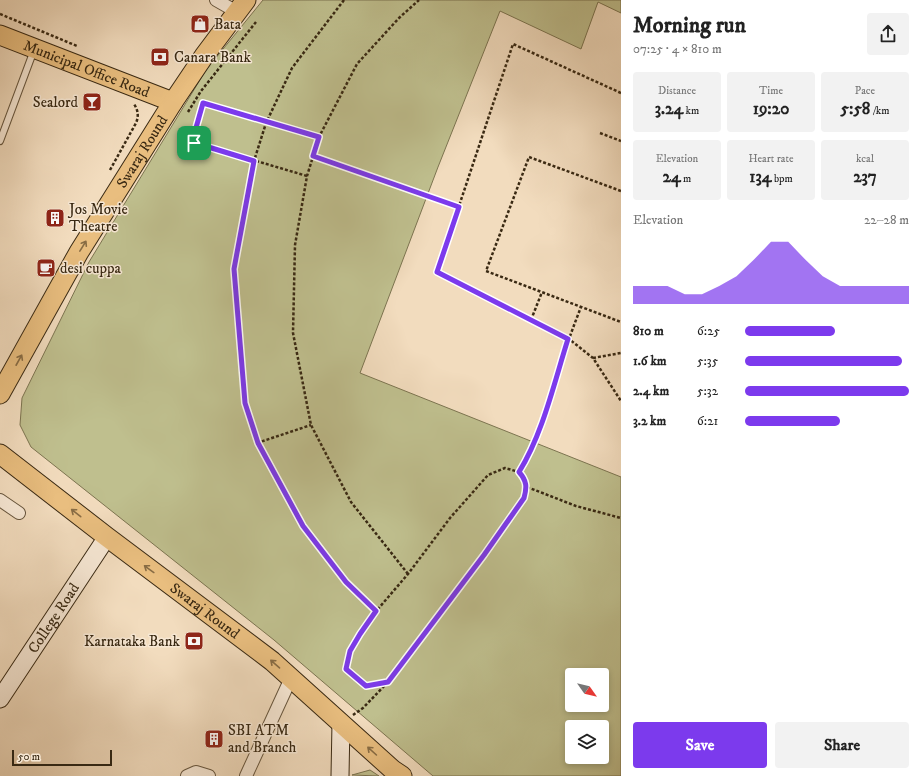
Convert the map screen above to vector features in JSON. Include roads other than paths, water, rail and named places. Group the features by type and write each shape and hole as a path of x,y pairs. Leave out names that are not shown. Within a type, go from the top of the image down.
{"main road":[{"name":"Swaraj Round","path":"0,394 79,252 180,107 204,56 242,6"},
{"name":"Municipal Office Road","path":"0,35 180,107"},
{"name":"Swaraj Round","path":"0,454 107,537 254,647 291,678 393,770 402,776"},
{"name":"College Road","path":"0,698 107,537"},
{"path":"340,776 341,723"}],"street":[{"path":"216,0 242,6"},
{"path":"0,500 19,513"},
{"path":"246,776 291,678"},
{"path":"187,776 196,772 209,776"}],"lane":[{"path":"0,141 34,48"}],"place":[{"name":"Bata","path":"200,24"},
{"name":"Canara Bank","path":"160,57"},
{"name":"Sealord","path":"92,102"},
{"name":"Jos Movie Theatre","path":"55,218"},
{"name":"desi cuppa","path":"46,268"},
{"name":"Karnataka Bank","path":"194,641"},
{"name":"SBI ATM and Branch","path":"214,739"}]}
